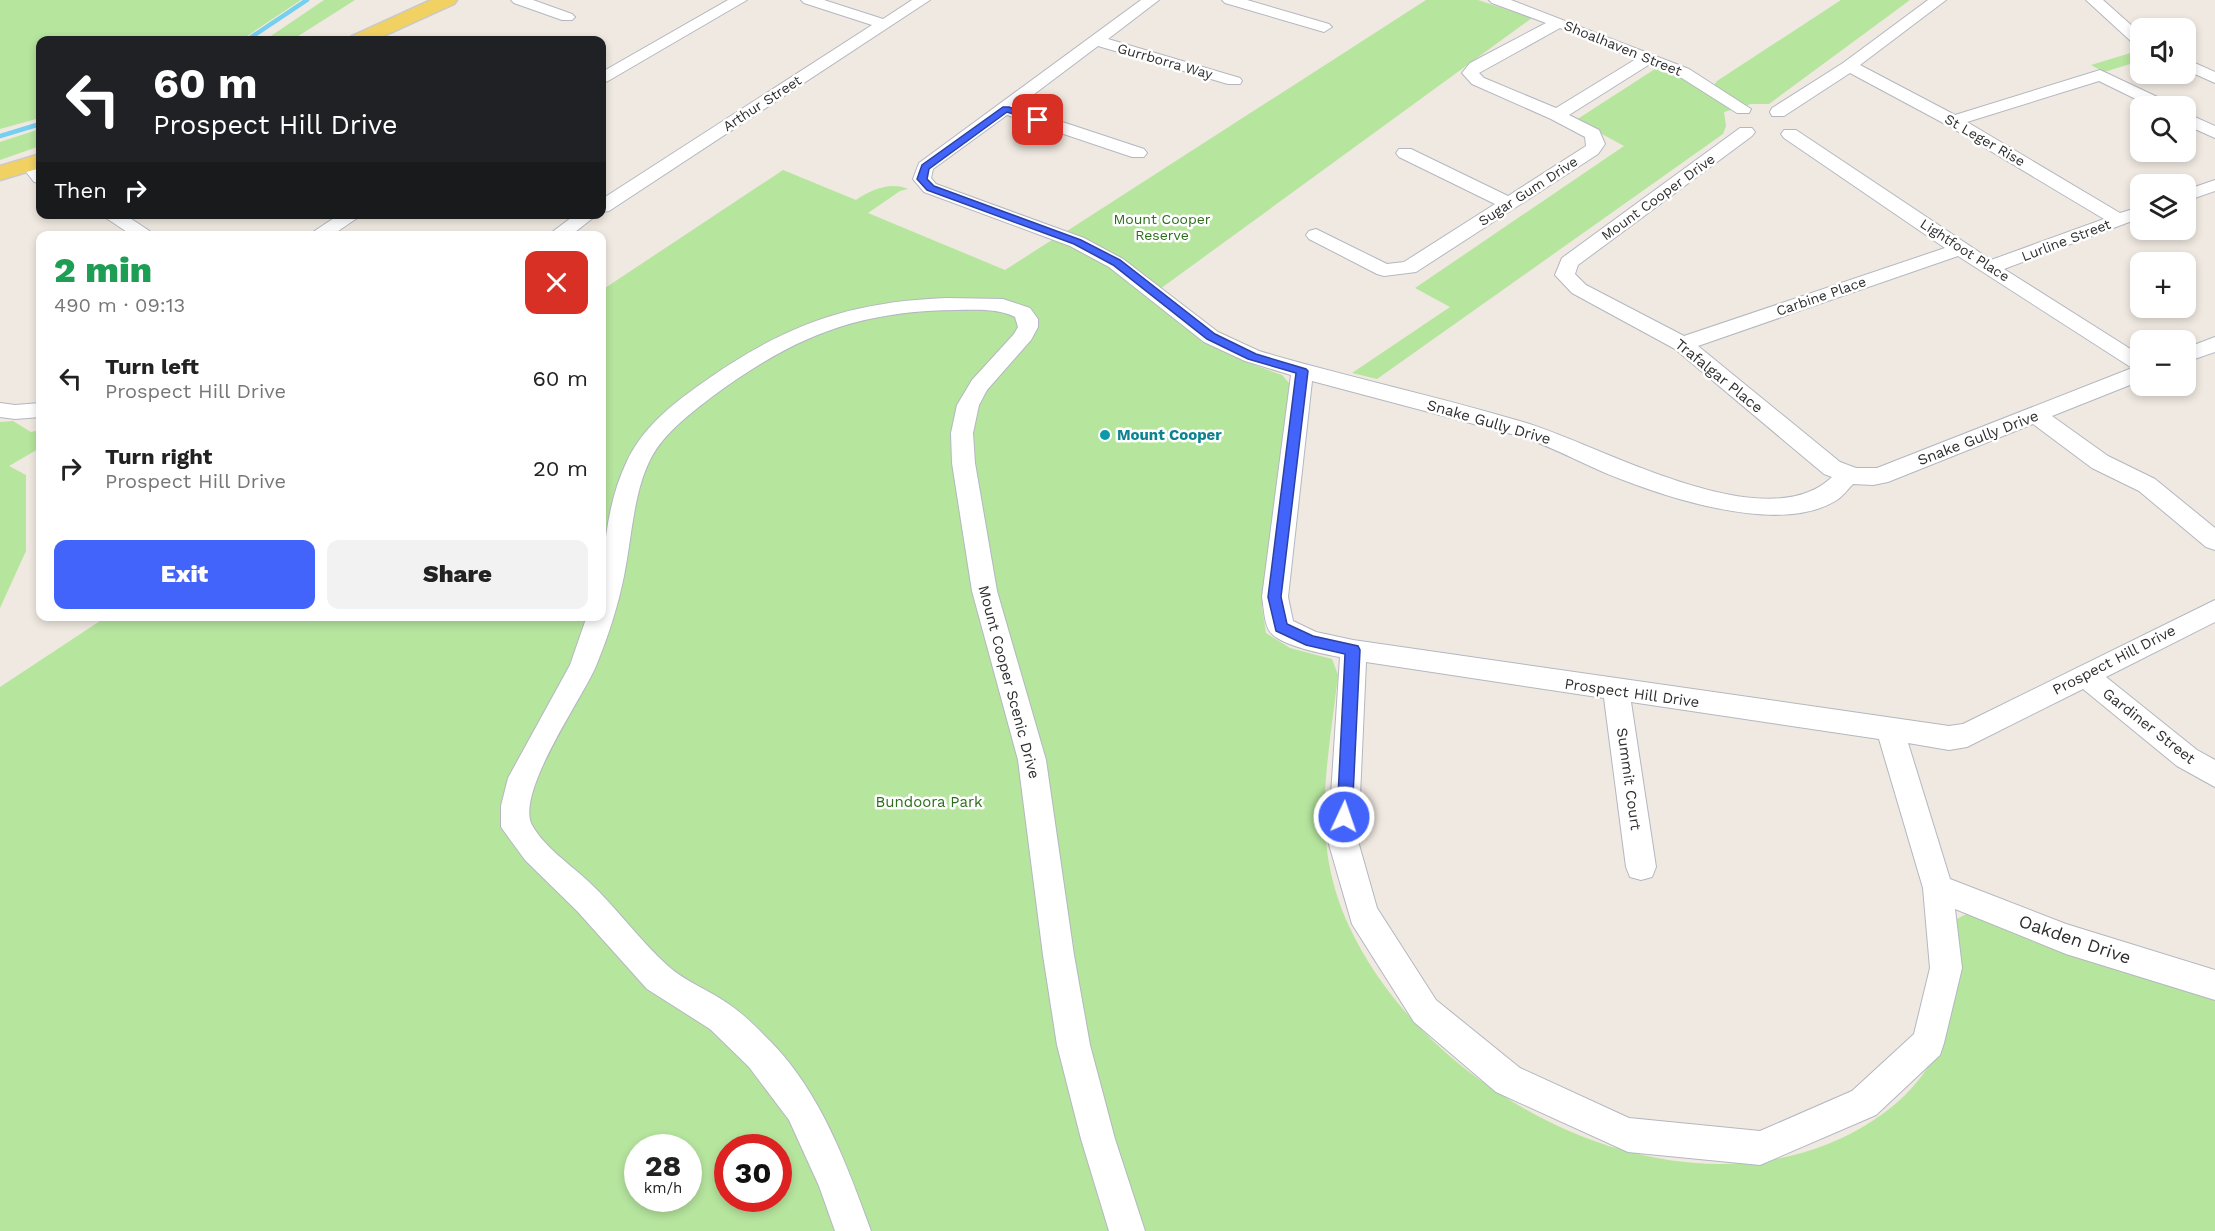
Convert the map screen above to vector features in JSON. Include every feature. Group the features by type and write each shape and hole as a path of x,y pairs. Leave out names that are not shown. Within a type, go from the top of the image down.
{"main road":[{"path":"368,36 447,0"},
{"path":"0,173 36,167"}],"street":[{"path":"519,0 567,17"},
{"path":"606,76 739,0"},
{"path":"809,0 884,24"},
{"name":"Arthur Street","path":"606,204 922,0"},
{"path":"1006,109 1151,0"},
{"path":"1230,0 1324,27"},
{"name":"Shoalhaven Street","path":"1497,0 1559,22 1691,76 1743,109"},
{"path":"1778,112 1849,66 1938,0"},
{"path":"2094,0 2130,32"},
{"path":"1559,22 1476,66 1470,73 1478,81 1557,115 1649,58"},
{"name":"Gurrborra Way","path":"1097,41 1234,81"},
{"name":"St Leger Rise","path":"1849,66 1953,121 2119,220"},
{"path":"2196,69 2215,78"},
{"path":"1953,121 2100,75 2142,96"},
{"path":"1758,108 1778,112 1792,122 1794,131 1777,137 1746,132 1733,119 1737,111 1743,109 1758,108"},
{"path":"1006,109 1138,153"},
{"name":"Snake Gully Drive","path":"1006,109 925,167 922,179 930,188 1077,242 1116,262 1211,336 1252,356 1539,434 1612,467 1655,483 1704,497 1755,507 1794,506 1831,495 1839,489 1848,475 1866,478 1880,476 2130,377"},
{"name":"Sugar Gum Drive","path":"1316,235 1376,268 1404,270 1592,150 1596,144 1593,134 1557,115"},
{"path":"2196,124 2215,134"},
{"name":"Mount Cooper Drive","path":"1569,262 1746,132"},
{"name":"Lightfoot Place","path":"1777,137 1991,267 2130,357"},
{"path":"1405,153 1509,204"},
{"path":"2196,192 2215,185"},
{"name":"Lurline Street","path":"1991,267 2130,216"},
{"path":"118,219 139,231"},
{"path":"325,231 345,219"},
{"path":"564,231 582,219"},
{"name":"Carbine Place","path":"1682,344 1960,249"},
{"name":"Trafalgar Place","path":"1569,262 1565,275 1579,289 1682,344 1832,468 1848,475"},
{"name":"Mount Cooper Scenic Drive","path":"606,599 628,494 638,462 650,440 668,421 730,373 770,346 814,325 866,311 900,305 993,305 1021,312 1028,320 1029,331 984,377 972,395 961,433 972,529 993,629 1034,768 1062,984 1084,1088 1127,1231"},
{"path":"2196,351 2215,344"},
{"name":"Prospect Hill Drive","path":"1302,371 1275,597 1281,627 1311,641 1353,650 1616,691 1949,738 1968,735 2215,610"},
{"path":"0,410 15,412 36,410"},
{"path":"2036,415 2100,462 2147,485 2215,541"},
{"name":"Mount Cooper Scenic Drive","path":"599,621 583,666 522,778 515,806 516,827 535,851 588,902 658,978 721,1018 762,1055 801,1108 835,1181 853,1231"},
{"path":"1353,650 1343,841 1363,914 1425,1011 1508,1080 1628,1135 1760,1148 1864,1103 1928,1043 1946,968 1938,888 1890,730"},
{"name":"Gardiner Street","path":"2085,675 2187,758 2215,775"},
{"name":"Summit Court","path":"1616,691 1641,867"},
{"name":"Oakden Drive","path":"1938,888 2066,939 2215,985"}],"green space":[{"path":"0,0 301,0 247,36 36,36 36,119 0,129"},
{"path":"324,0 355,0 298,36 271,36"},
{"name":"Mount Cooper Reserve","path":"1426,0 1478,0 1532,18 1160,289 1128,262 1067,231"},
{"path":"1841,0 1910,0 1769,104 1751,104 1724,112 1726,126 1723,134 1377,379 1352,373 1450,307 1415,288 1624,146 1576,120 1655,69 1685,79 1707,94 1717,81"},
{"path":"2130,53 2130,64 2104,72 2091,65"},
{"path":"36,130 36,147 0,160 0,142"},
{"name":"Bundoora Park","path":"783,170 856,200 888,186 908,189 900,191 868,213 1005,270 1055,238 1118,271 1180,324 1205,342 1249,363 1282,375 1289,383 1290,402 1262,607 1266,633 1290,648 1332,659 1338,675 1325,802 1325,832 1329,863 1337,894 1349,926 1384,985 1431,1039 1488,1086 1551,1123 1619,1149 1690,1163 1760,1161 1828,1144 1858,1130 1886,1111 1911,1089 1931,1062 1955,920 1968,913 2215,998 2215,1231 0,1231 0,687 100,621 606,621 606,287"},
{"path":"13,421 31,432 36,431 36,450 9,466 26,475 26,551 0,608 0,422"}],"waterway":[{"path":"253,36 307,0"},
{"path":"0,136 36,125"}],"place":[{"name":"Mount Cooper","path":"1105,435"}],"route":[{"path":"1038,120 1006,109 925,167 922,179 930,188 1077,242 1116,262 1211,336 1252,356 1302,371 1275,597 1281,627 1311,641 1353,650 1344,817"}]}
